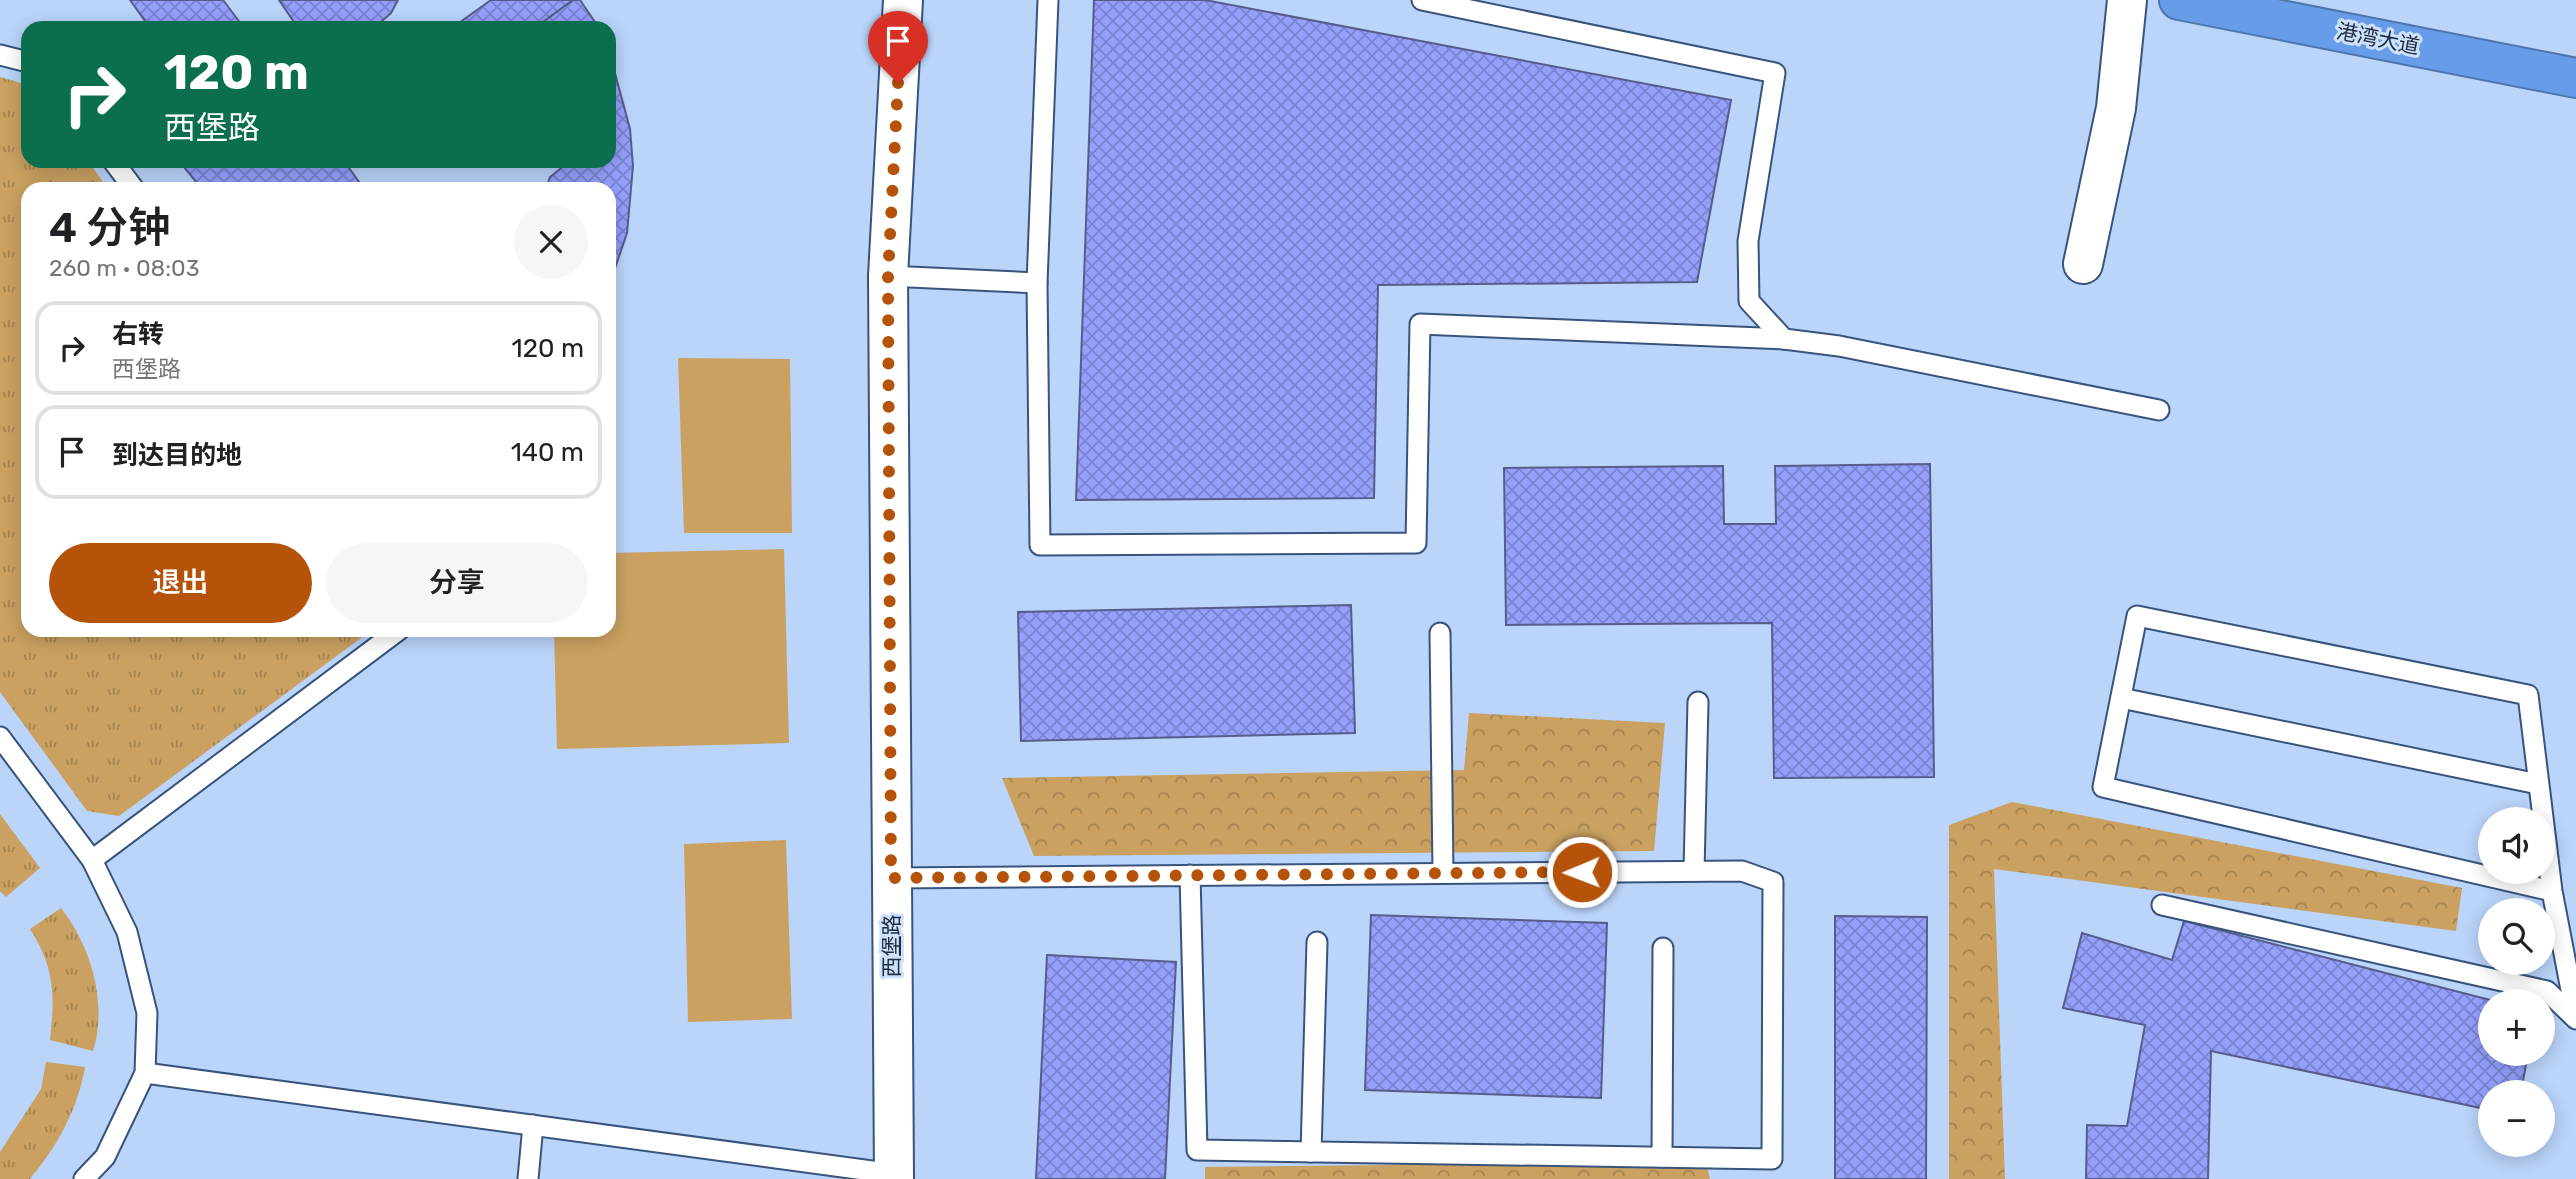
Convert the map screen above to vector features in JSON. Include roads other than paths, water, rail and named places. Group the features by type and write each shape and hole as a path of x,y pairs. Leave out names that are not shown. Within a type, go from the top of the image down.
{"highway":[{"name":"港湾大道","path":"2179,0 2576,78"}],"street":[{"name":"西堡路","path":"894,1176 888,276 903,0"},
{"path":"2083,264 2116,108 2127,0"}],"lane":[{"path":"1048,0 1037,283 1040,545 1416,543 1420,324 1784,339 1839,346 2159,410"},
{"path":"1422,0 1775,74 1748,241 1749,301 1784,339"},
{"path":"0,55 21,60"},
{"path":"888,276 1037,283"},
{"path":"2552,891 2103,787 2137,616 2528,695 2552,891 2576,1017"},
{"path":"1440,633 1443,873"},
{"path":"92,860 391,637"},
{"path":"2121,698 2539,784"},
{"path":"1694,871 1698,702"},
{"path":"0,737 92,860 127,932 147,1013 145,1073 105,1157 84,1179"},
{"path":"891,878 1190,875 1742,871 1773,883 1772,1159 1197,1150 1190,875"},
{"path":"2162,905 2547,990 2576,1017"},
{"path":"1311,1152 1317,942"},
{"path":"1662,1157 1663,948"},
{"path":"145,1073 894,1176"},
{"path":"528,1179 533,1125"}]}
